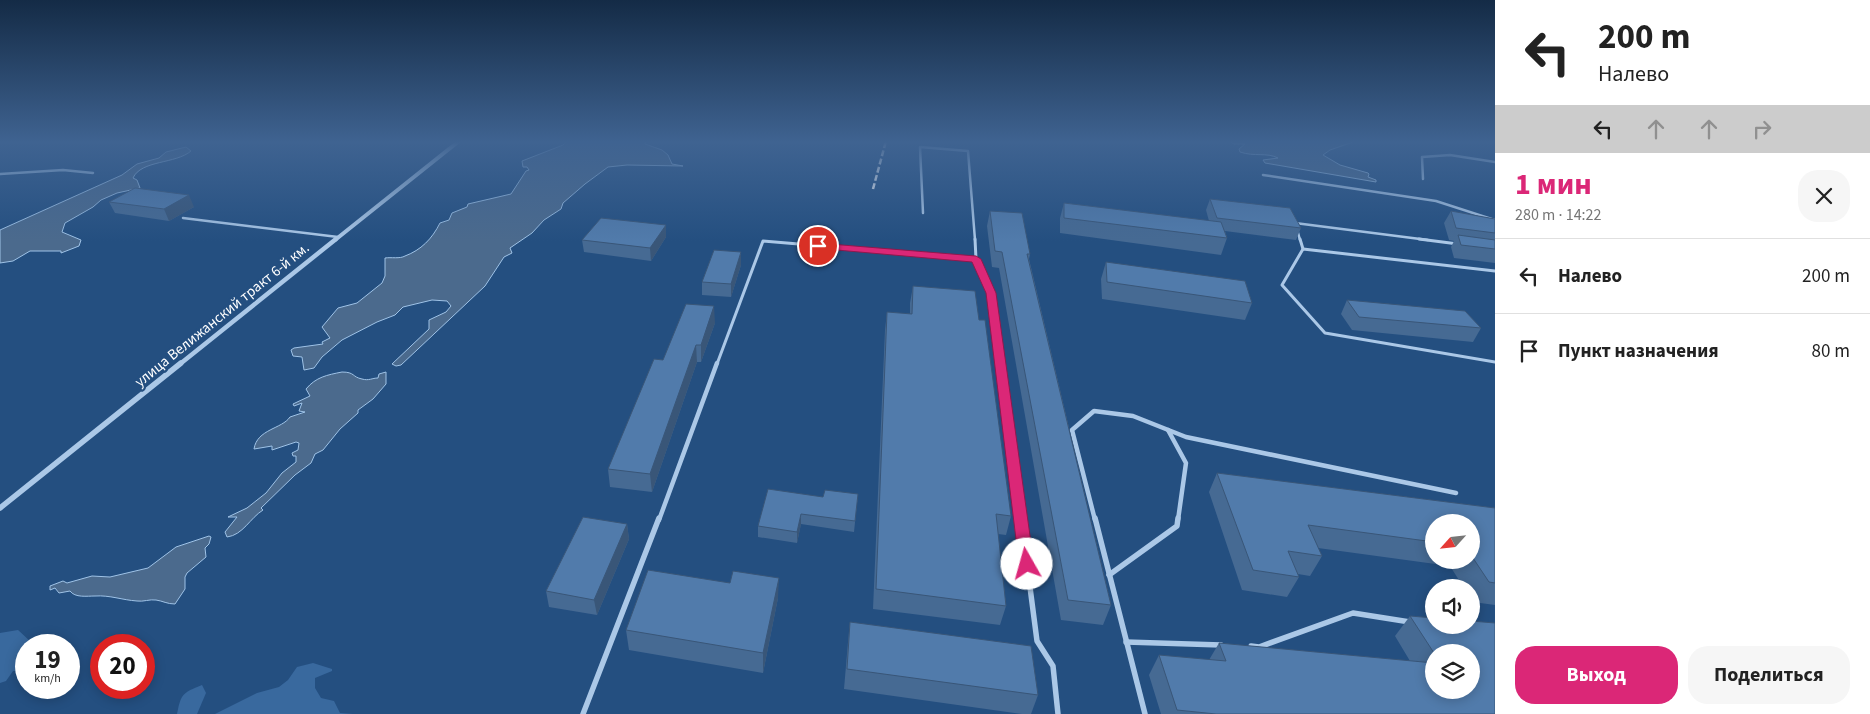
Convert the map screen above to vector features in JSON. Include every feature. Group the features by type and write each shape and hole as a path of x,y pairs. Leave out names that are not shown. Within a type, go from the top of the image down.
{"street":[{"name":"улица Велижанский тракт 6-й км.","path":"0,508 417,174"}],"lane":[{"path":"921,174 923,213"},
{"path":"970,174 976,259 991,293 1037,641 1054,666 1058,714"},
{"path":"1423,174 1423,179"},
{"path":"1263,175 1436,201 1495,220"},
{"path":"183,218 338,237"},
{"path":"1466,246 1295,222 1303,249 1282,285 1325,333 1495,362"},
{"path":"583,714 640,570 763,242 976,259"},
{"path":"1303,249 1495,270"},
{"path":"1144,714 1072,430 1094,411 1133,416 1186,437 1456,493"},
{"path":"1109,574 1177,526 1186,463 1168,430"},
{"path":"1240,646 1259,647 1353,613 1419,623"},
{"path":"1126,642 1231,646"}],"shaded area":[{"path":"135,174 133,178 137,180 140,188 117,193 101,200 93,207 65,223 62,232 81,240 79,246 61,253 61,251 30,251 13,261 0,263 0,230 122,175"},
{"path":"524,174 598,174 563,203 561,209 544,220 532,233 510,248 512,253 504,257 485,286 401,365 396,366 392,364 429,329 429,320 446,312 451,306 447,301 432,300 403,307 395,315 342,340 322,357 314,368 304,370 302,357 293,356 291,350 323,344 322,342 330,338 322,327 338,308 357,303 382,283 385,276 385,258 403,257 416,251 430,239 440,223 449,220 452,213 467,207 468,204 511,194"},
{"path":"1331,174 1369,174 1368,177 1376,180 1376,182"},
{"path":"342,372 367,380 378,378 379,374 386,372 386,384 373,399 358,410 358,413 340,429 323,450 315,454 311,463 295,475 261,508 263,510 238,533 227,537 225,532 237,517 228,517 247,508 266,493 282,473 296,462 296,456 293,456 292,453 298,450 299,443 296,442 272,450 272,446 254,449 256,442 265,433 290,417 305,412 299,411 302,403 294,406 293,404 310,396 306,389 314,382"},
{"path":"209,536 211,537 209,544 205,548 206,557 187,573 185,589 175,604 158,600 139,601 106,596 81,596 75,595 70,591 59,593 55,588 50,590 50,586 63,581 67,583 92,576 110,577 148,568 176,547"},
{"path":"18,630 22,634 15,634 15,671 6,681 0,683 0,633"},
{"path":"313,663 332,669 332,671 315,678 315,688 321,698 334,701 340,713 353,714 215,714 257,693 279,687 288,680 297,667"},
{"path":"202,685 206,693 197,714 177,714 183,695"}],"building":[{"path":"135,188 189,195 164,209 109,202"},
{"path":"1210,199 1290,208 1301,228 1217,218"},
{"path":"1064,203 1221,222 1227,238 1064,218"},
{"path":"990,211 1022,213 1030,254 1027,254 1111,605 1068,600 1002,252 995,251"},
{"path":"1451,211 1495,219 1495,233 1456,228"},
{"path":"601,218 666,225 650,248 582,240"},
{"path":"1458,235 1495,240 1495,249 1461,245"},
{"path":"714,250 741,252 731,284 702,282"},
{"path":"1106,262 1245,281 1252,303 1107,282"},
{"path":"913,286 975,291 979,320 985,320 1011,516 996,514 1006,606 876,589 887,312 912,314"},
{"path":"1347,300 1465,311 1481,328 1359,317"},
{"path":"686,304 714,306 701,345 696,345 650,474 608,469 654,359 663,360"},
{"path":"1217,473 1495,508 1495,583 1489,582 1480,568 1480,514 1425,514 1425,541 1308,525 1322,556 1288,551 1299,577 1253,570"},
{"path":"768,489 823,497 825,490 858,494 855,521 801,514 797,532 758,526"},
{"path":"583,517 627,524 594,600 546,591"},
{"path":"648,570 730,583 733,571 779,578 763,653 626,630"},
{"path":"1410,616 1425,617 1425,634 1480,634 1480,622 1495,623 1495,714 1216,714 1177,710 1159,655 1226,661 1219,643 1425,662 1425,699 1480,699 1480,644 1428,644"},
{"path":"850,622 1031,646 1038,695 847,669"}],"railway":[{"path":"873,189 877,174"}],"route":[{"path":"818,246 976,259 991,293 1027,564"}]}
